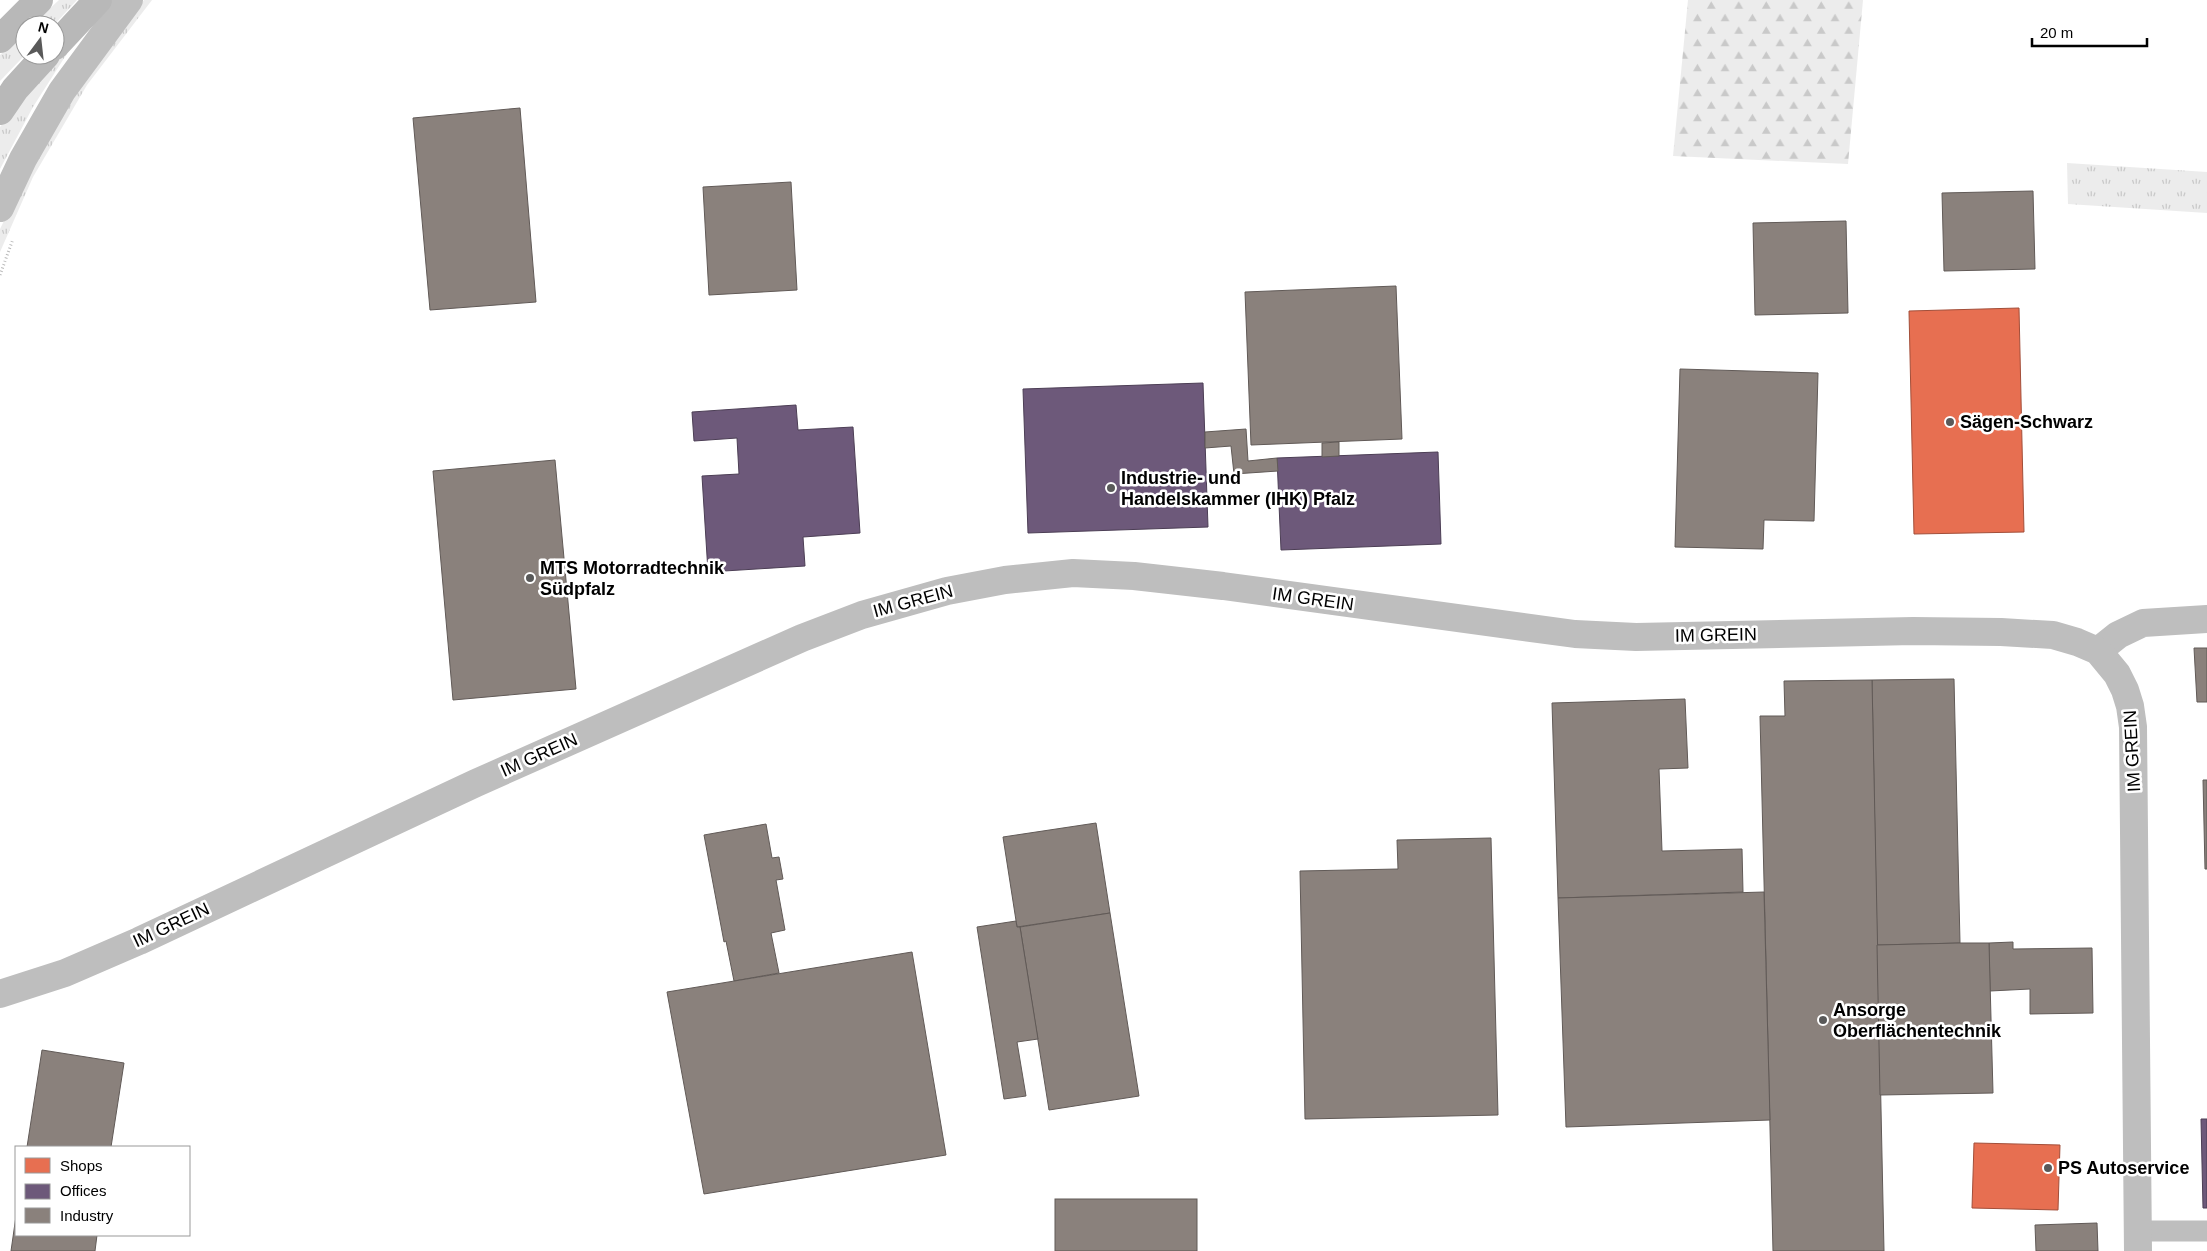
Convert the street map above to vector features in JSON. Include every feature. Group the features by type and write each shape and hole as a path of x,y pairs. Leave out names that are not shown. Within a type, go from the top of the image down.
{"main road":[{"path":"0,39 39,0"},
{"path":"65,35 98,0"},
{"path":"0,111 15,89 37,65"}],"street":[{"path":"0,208 23,159 62,90 129,0"},
{"name":"IM GREIN","path":"0,994 65,973 138,941 476,783 802,638 862,615 947,591 1005,580 1073,573 1134,576 1223,586 1575,634 1636,637 2001,632 2053,635 2098,651 2117,674 2125,690 2130,706 2133,727 2138,1241"},
{"path":"2098,651 2118,636 2143,623 2207,620"}],"lane":[{"path":"2138,1241 2207,1231"}],"green space":[{"path":"59,0 77,0 63,15 43,15"},
{"path":"144,0 152,0 87,85 33,177 0,252 0,229 44,139 129,16"},
{"path":"1688,0 1863,0 1848,164 1673,156"},
{"path":"15,41 15,65 0,81 0,55"},
{"path":"52,65 60,65 33,107 0,169 0,127"},
{"path":"2067,163 2207,172 2207,213 2068,204"}],"building: Shops":[{"path":"2019,308 2024,532 1914,534 1909,311"},
{"path":"1974,1143 2060,1145 2058,1210 1972,1208"}],"building: Offices":[{"path":"1203,383 1208,527 1028,533 1023,389"},
{"path":"796,405 798,430 853,427 860,533 803,537 805,566 708,572 702,476 739,474 737,438 694,441 692,412"},
{"path":"1438,452 1441,544 1281,550 1277,458"},
{"path":"2201,1119 2207,1119 2207,1208 2203,1208"}],"building: Industry":[{"path":"520,108 536,302 430,310 413,118"},
{"path":"791,182 797,290 709,295 703,187"},
{"path":"2033,191 2035,269 1944,271 1942,193"},
{"path":"1846,221 1848,313 1755,315 1753,223"},
{"path":"1396,286 1402,439 1251,445 1245,292"},
{"path":"1680,369 1818,373 1814,521 1764,520 1763,549 1675,547"},
{"path":"1246,429 1248,461 1277,458 1278,471 1234,474 1231,446 1205,448 1205,432"},
{"path":"1339,442 1339,456 1322,457 1322,443"},
{"path":"555,460 576,689 453,700 433,471"},
{"path":"2194,648 2207,648 2207,702 2197,702"},
{"path":"1954,679 1960,943 1877,945 1872,680"},
{"name":"Ansorge Oberflächentechnik","path":"1872,680 1884,1251 1773,1251 1760,716 1785,716 1784,681"},
{"path":"1685,699 1688,768 1659,769 1662,851 1742,849 1743,892 1558,898 1552,703"},
{"path":"2203,780 2207,780 2207,869 2205,869"},
{"path":"1096,823 1110,913 1017,927 1003,837"},
{"path":"766,824 772,858 779,857 783,879 776,880 785,930 771,933 779,973 734,981 726,941 724,942 704,835"},
{"path":"1491,838 1498,1115 1305,1119 1300,871 1398,869 1397,840"},
{"path":"1764,892 1770,1120 1566,1127 1558,898"},
{"path":"1110,913 1139,1096 1049,1110 1020,927"},
{"path":"1016,921 1017,927 1020,927 1038,1039 1017,1042 1026,1096 1004,1099 977,927"},
{"name":"Ansorge Oberflächentechnik","path":"2013,942 2013,949 2092,948 2093,1013 2030,1014 2030,989 1990,991 1989,943"},
{"name":"Ansorge Oberflächentechnik","path":"1989,943 1993,1093 1880,1095 1877,945"},
{"path":"912,952 946,1155 704,1194 667,992"},
{"path":"42,1050 124,1063 111,1146 27,1146"},
{"path":"1055,1199 1197,1199 1197,1251 1055,1251"},
{"path":"15,1223 15,1236 97,1236 95,1251 11,1251"},
{"path":"2097,1223 2098,1251 2036,1251 2035,1225"}],"place":[{"name":"Sägen-Schwarz","path":"1950,422"},
{"name":"Industrie- und Handelskammer (IHK) Pfalz","path":"1111,488"},
{"name":"MTS Motorradtechnik Südpfalz","path":"530,578"},
{"name":"Ansorge Oberflächentechnik","path":"1823,1020"},
{"name":"PS Autoservice","path":"2048,1168"}]}
